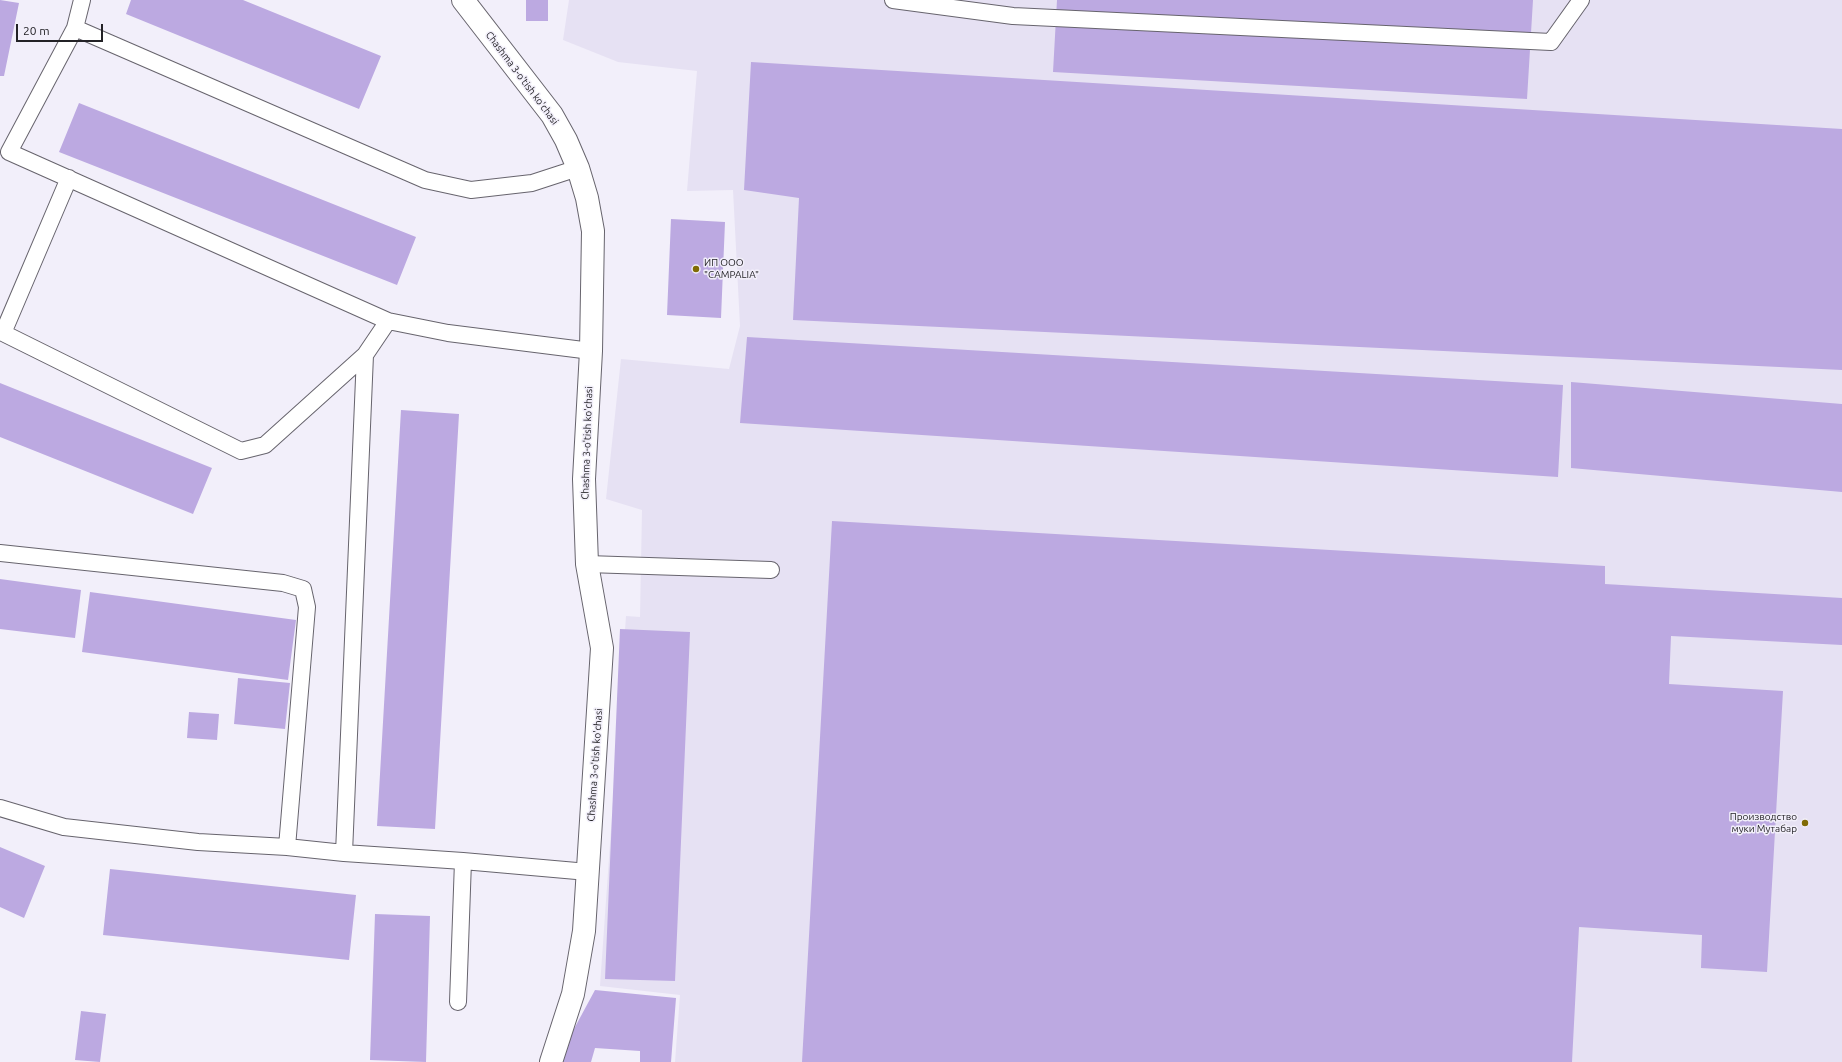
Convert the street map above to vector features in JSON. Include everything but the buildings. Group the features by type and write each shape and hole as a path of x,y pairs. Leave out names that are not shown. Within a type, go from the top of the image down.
{"street":[{"name":"Chashma 3-o'tish ko'chasi","path":"462,0 552,115 566,140 578,168 587,198 593,231 591,351 584,479 587,564 602,648 584,931 573,994 551,1062"}],"lane":[{"path":"82,0 75,28 5,151 69,178 388,322 448,333 591,351"},
{"path":"893,0 1013,16 1550,42 1581,0"},
{"path":"75,28 425,180 471,190 532,183 578,168"},
{"path":"69,178 3,333 241,451 265,445 365,355 388,322"},
{"path":"344,853 365,355"},
{"path":"0,553 276,582 303,589 307,606 287,847"},
{"path":"587,564 771,570"},
{"path":"0,808 64,827 198,842 463,860 588,872"},
{"path":"458,1002 463,860"}],"shaded area":[{"path":"569,0 1842,0 1842,1062 675,1062 680,995 600,986 626,616 640,617 642,510 606,499 621,359 729,369 740,326 733,190 687,191 697,71 618,62 563,40"}],"place":[{"name":"ИП ООО \"CAMPALIA\"","path":"696,269"},
{"name":"Производство муки Мутабар","path":"1805,823"}]}
